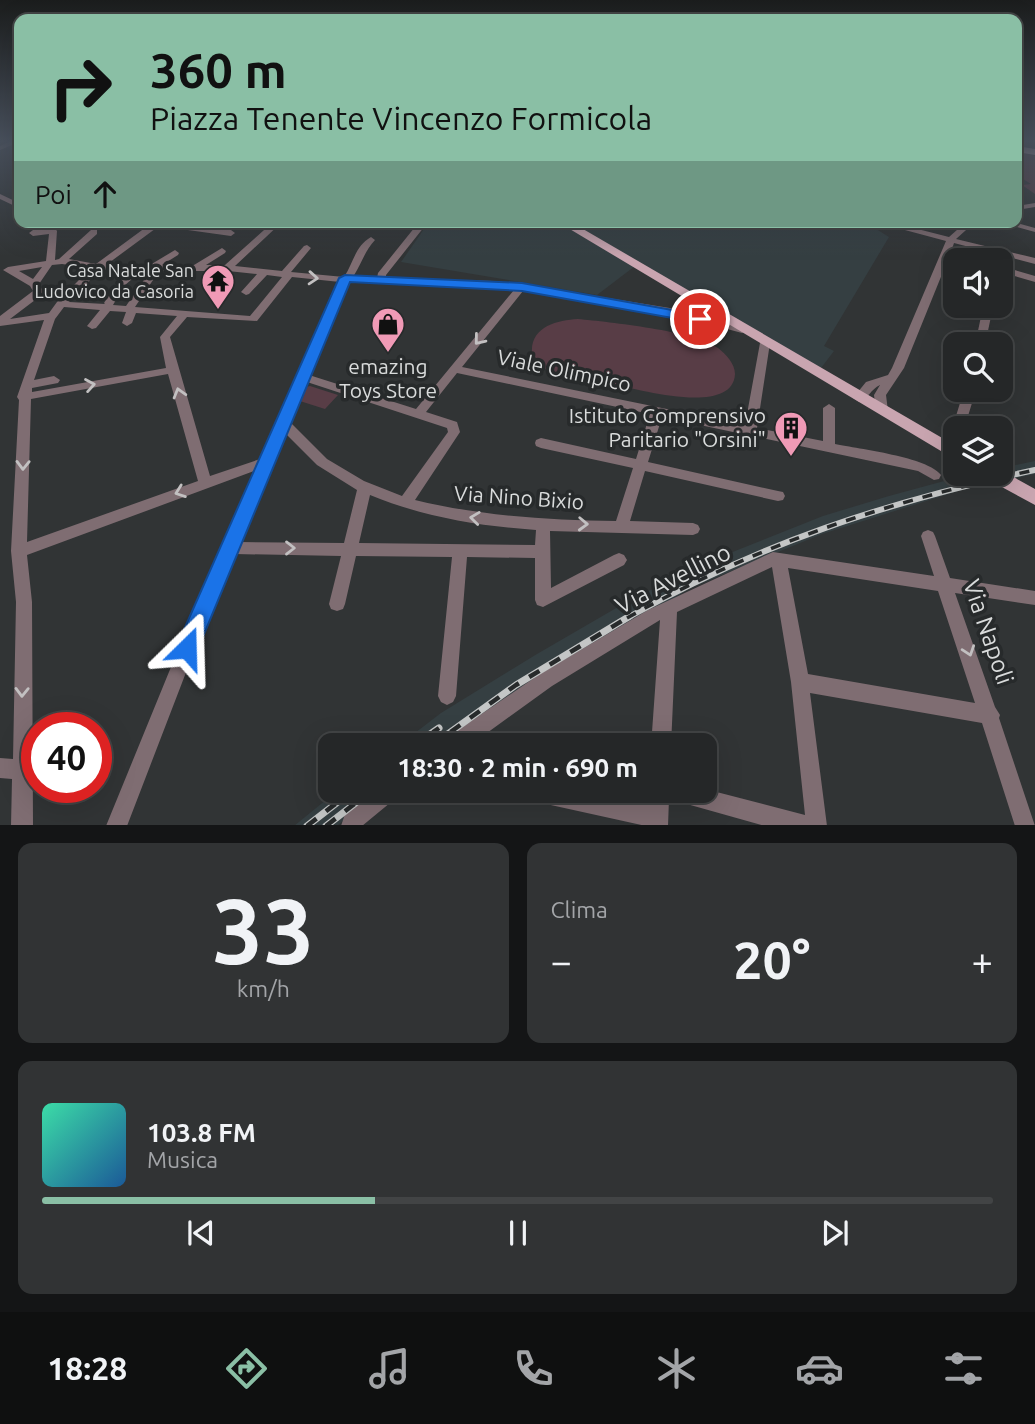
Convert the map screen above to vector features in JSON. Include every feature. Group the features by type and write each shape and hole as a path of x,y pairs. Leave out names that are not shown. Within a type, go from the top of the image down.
{"main road":[{"path":"572,228 706,315 742,330 881,411 943,443"},
{"path":"1013,485 1035,498"}],"street":[{"path":"34,284 50,262 53,231 51,228"},
{"path":"22,712 24,601 19,551 24,391 51,316 127,239 148,228"},
{"path":"194,228 231,233"},
{"path":"227,268 271,228"},
{"path":"376,276 390,265 419,228"},
{"path":"906,228 1035,261"},
{"path":"948,248 952,238 964,228"},
{"path":"33,233 53,231"},
{"path":"62,261 94,232"},
{"path":"116,825 345,278 358,263 360,251 371,240"},
{"path":"61,304 108,305 253,319 307,248"},
{"path":"193,269 222,251"},
{"path":"127,323 131,308 153,269 175,253"},
{"path":"193,269 199,257"},
{"path":"881,411 880,395 898,368 943,260"},
{"path":"4,271 62,261 138,269 227,268 286,276 376,276 522,287 706,315"},
{"path":"92,326 120,284 138,269"},
{"path":"0,322 38,291 34,284 4,271"},
{"path":"246,292 264,272"},
{"path":"1013,273 1035,279"},
{"path":"418,414 522,287"},
{"path":"184,314 165,337 205,482"},
{"path":"0,322 51,316"},
{"path":"750,430 765,343"},
{"name":"Viale Olimpico","path":"455,369 829,446 922,467 934,475"},
{"path":"24,391 173,370"},
{"path":"303,377 453,425 456,429 405,503"},
{"path":"859,398 870,386 890,378"},
{"path":"24,391 54,380"},
{"path":"834,383 870,386"},
{"path":"829,408 829,446"},
{"path":"622,525 657,412"},
{"name":"Via Nino Bixio","path":"284,424 322,462 365,486 405,503 469,518 692,529"},
{"path":"541,443 778,496"},
{"path":"19,551 268,461"},
{"path":"337,604 365,486"},
{"path":"543,523 543,600 619,560"},
{"name":"Via Napoli","path":"928,536 991,715 1026,825"},
{"path":"230,548 542,552"},
{"path":"447,696 460,550"},
{"name":"Via Avellino","path":"471,733 546,680 669,607 774,559 1035,598"},
{"path":"779,560 800,682 817,825"},
{"path":"663,733 669,607"},
{"path":"800,682 991,715"},
{"path":"0,768 21,769"},
{"path":"717,802 806,825"},
{"path":"22,803 22,825"},
{"path":"351,825 353,818 373,803"},
{"path":"578,803 657,821 658,803"}],"shaded area":[{"path":"1022,178 1035,178 1035,194 1022,185 1031,184"},
{"path":"425,228 875,228 889,237 824,346 834,351 821,368 639,263 597,295 401,262"},
{"path":"578,319 651,328 707,342 721,350 732,363 735,374 730,387 718,394 682,397 569,377 545,369 532,353 535,337 554,323"},
{"path":"306,387 338,395 325,409 300,401"},
{"path":"1035,461 1035,474 1013,479 1013,466"},
{"path":"943,481 943,486 980,486 822,534 690,588 464,733 415,733 441,713 630,600 715,559 823,516"},
{"path":"322,803 366,803 338,825 295,825"}],"railway":[{"path":"627,618 726,568 825,528 927,496 1035,470"},
{"path":"449,733 516,685 630,616"},
{"path":"432,733 439,728"},
{"path":"308,825 337,803"},
{"path":"327,825 356,803"}],"place":[{"name":"Casa Natale San Ludovico da Casoria","path":"218,311"},
{"name":"emazing Toys Store","path":"388,354"},
{"name":"Istituto Comprensivo Paritario \"Orsini\"","path":"791,458"}],"route":[{"path":"187,648 345,278 522,287 676,312 700,319"}]}
